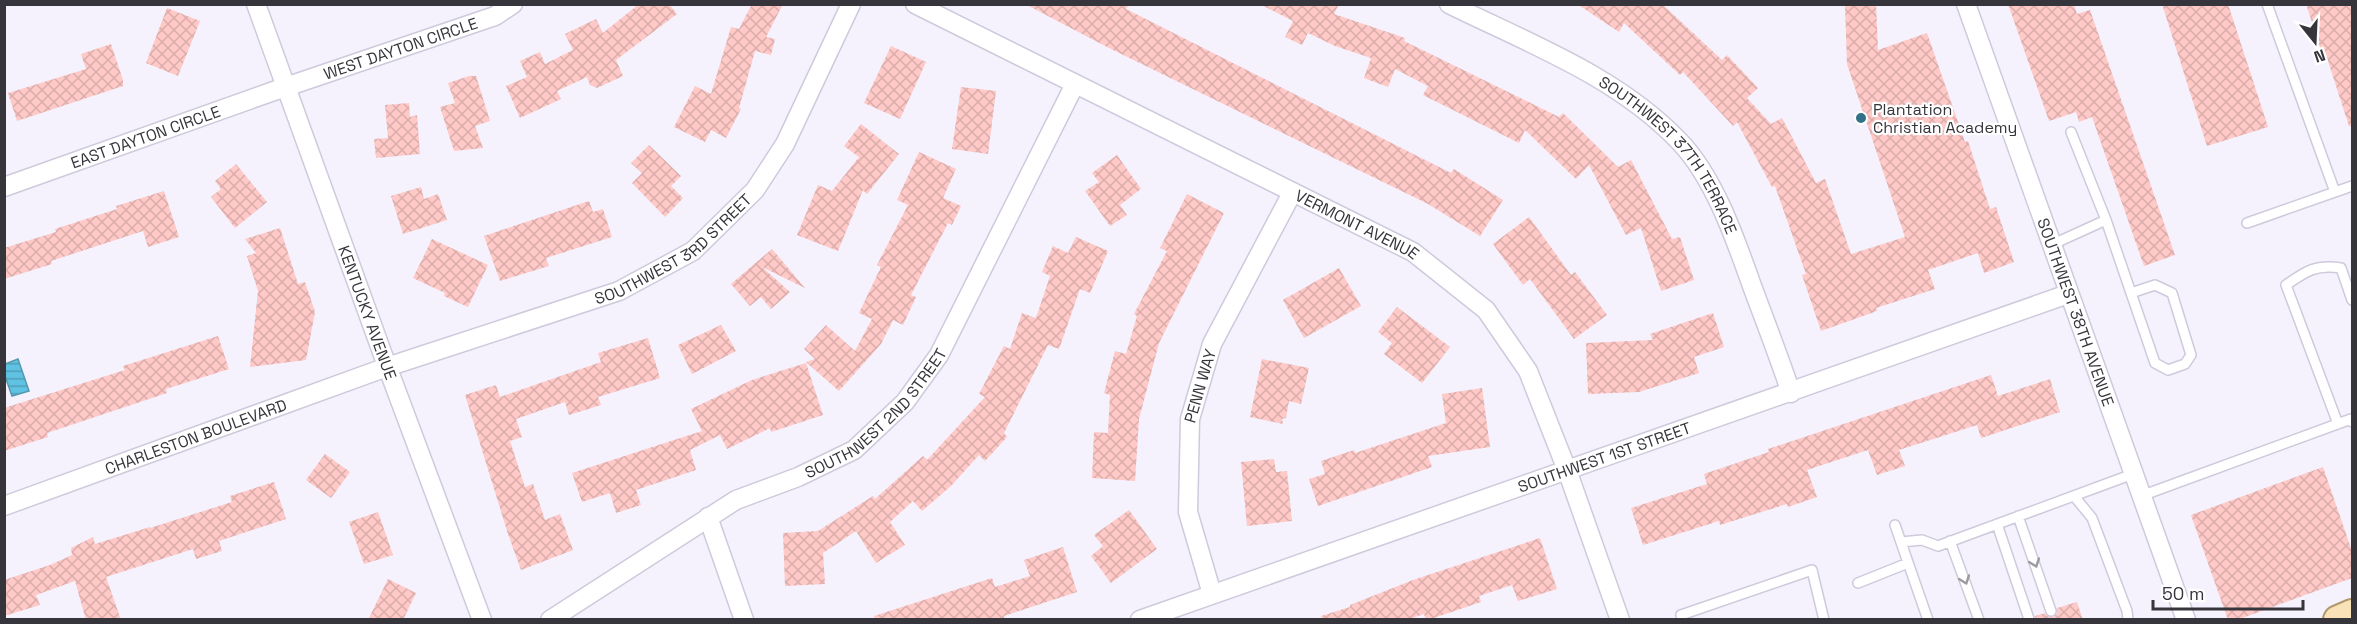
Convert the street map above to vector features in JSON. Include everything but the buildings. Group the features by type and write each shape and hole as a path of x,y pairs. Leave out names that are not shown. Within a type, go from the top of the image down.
{"main road":[{"path":"2338,620 2352,614"}],"street":[{"name":"KENTUCKY AVENUE","path":"255,4 482,620"},
{"name":"WEST DAYTON CIRCLE","path":"285,87 495,16 513,4"},
{"name":"SOUTHWEST 3RD STREET","path":"387,367 620,291 693,250 755,190 761,181 784,144 851,4"},
{"name":"VERMONT AVENUE","path":"915,4 1413,252 1486,310 1528,371 1567,470 1617,619"},
{"name":"SOUTHWEST 37TH TERRACE","path":"1449,4 1591,75 1640,106 1680,142 1712,187 1735,236 1791,393"},
{"name":"SOUTHWEST 38TH AVENUE","path":"1966,4 2186,620"},
{"name":"SOUTHWEST 2ND STREET","path":"550,620 736,500 798,477 854,450 905,402 939,355 1075,84"},
{"name":"EAST DAYTON CIRCLE","path":"4,187 285,87"},
{"name":"PENN WAY","path":"1212,594 1188,512 1190,419 1212,344 1292,193"},
{"name":"SOUTHWEST 1ST STREET","path":"1140,620 2068,294"},
{"name":"CHARLESTON BOULEVARD","path":"4,507 387,367"},
{"path":"708,518 744,620"}],"lane":[{"path":"2267,4 2336,192"},
{"path":"2071,132 2106,220 2131,293 2155,363 2168,370 2185,364 2191,355 2172,293 2156,285 2131,293"},
{"path":"2247,223 2352,186"},
{"path":"2051,245 2106,220"},
{"path":"2338,424 2286,285 2305,272 2324,266 2341,268 2352,300"},
{"path":"2141,496 2352,420"},
{"path":"1901,542 1922,540 1938,546 2133,474"},
{"path":"2074,496 2092,518 2128,615"},
{"path":"2018,516 2051,610"},
{"path":"1997,524 2029,618"},
{"path":"1895,525 1928,620"},
{"path":"1950,541 1979,620"},
{"path":"1858,583 1908,563"},
{"path":"1683,620 1681,615 1812,570 1824,620"}],"water":[{"path":"18,359 29,391 12,396 5,376 5,364"}],"place":[{"name":"Plantation Christian Academy","path":"1861,118"}]}
